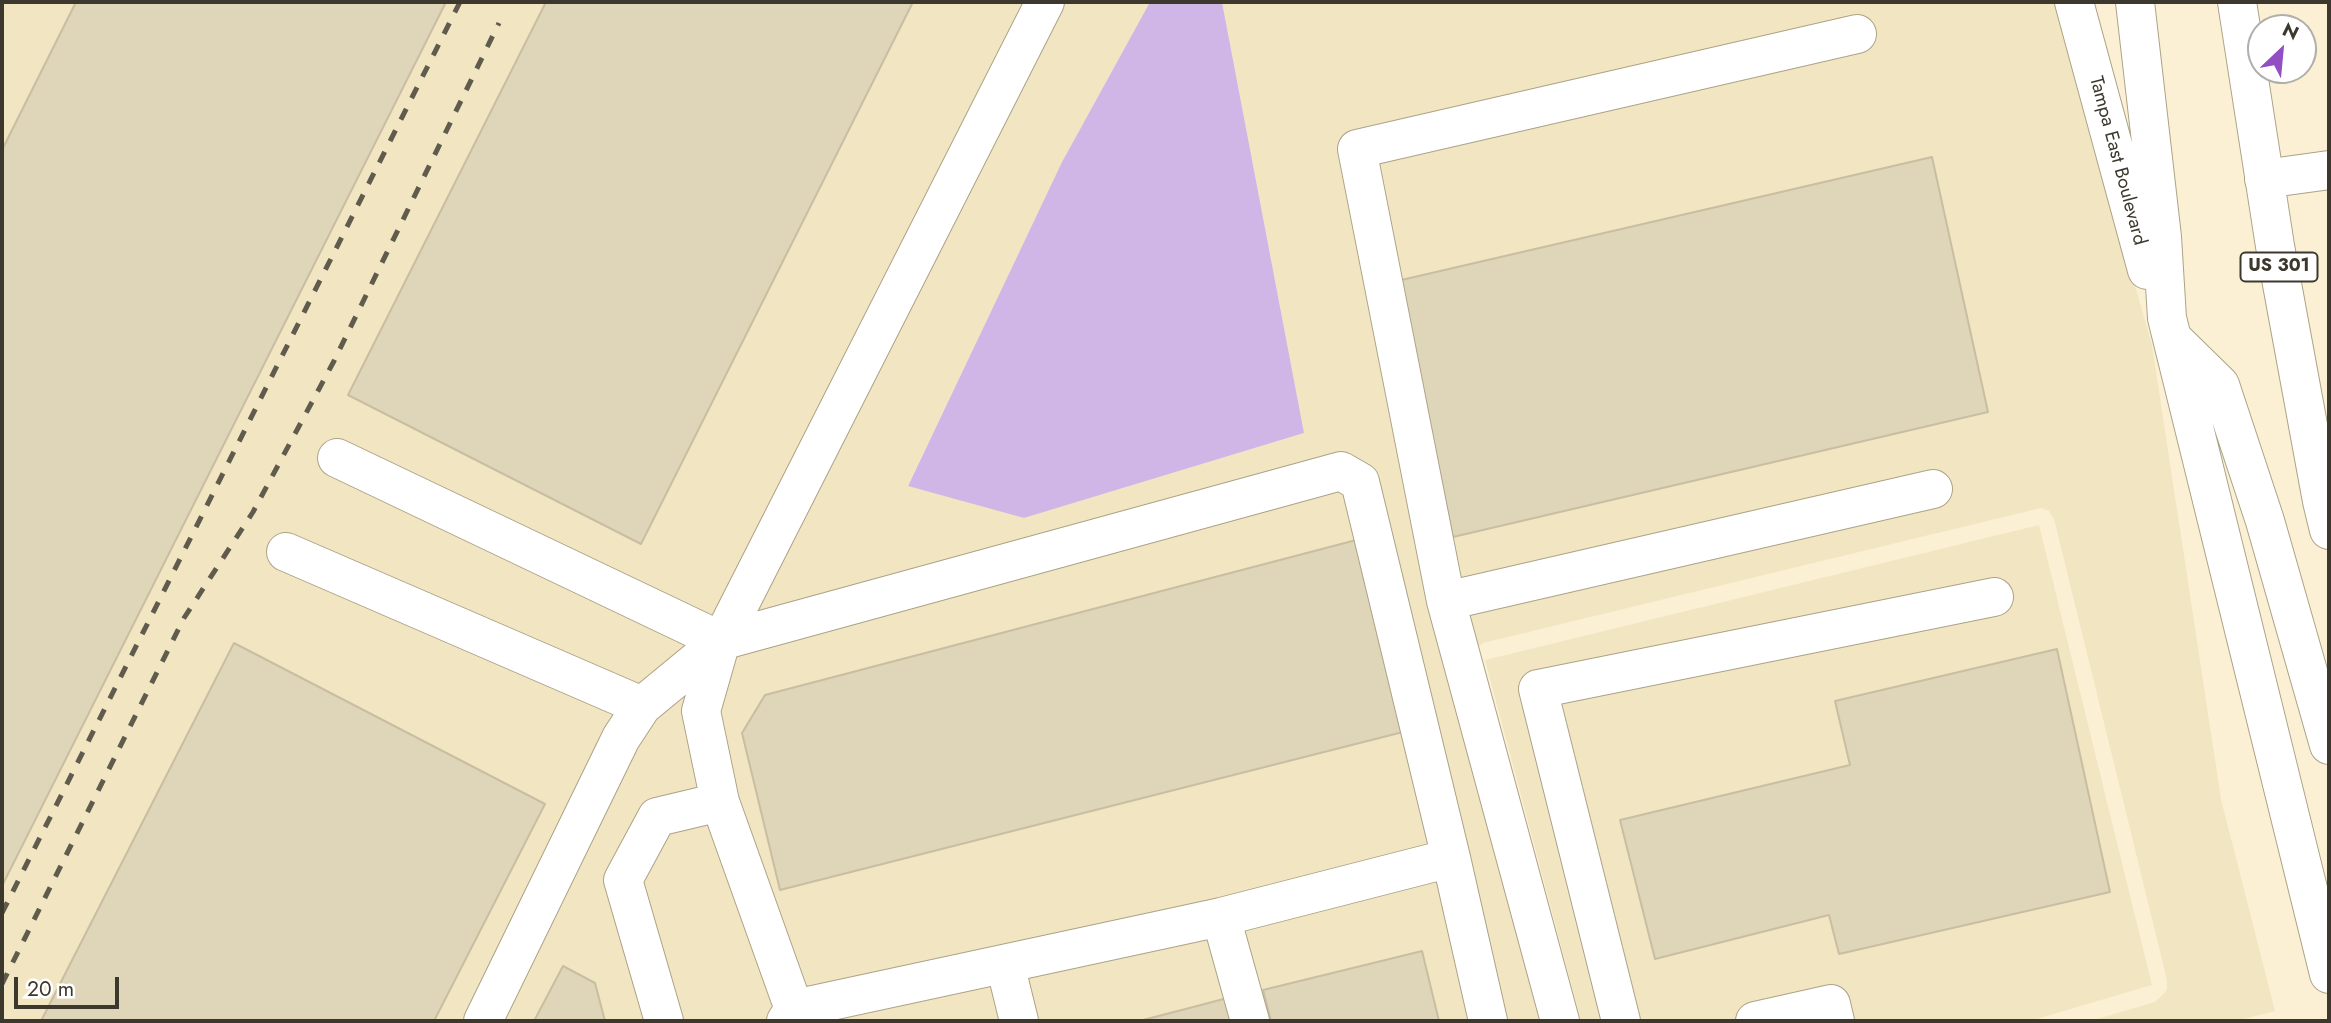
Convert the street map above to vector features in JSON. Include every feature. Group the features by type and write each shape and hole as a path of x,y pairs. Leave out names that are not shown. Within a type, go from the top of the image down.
{"main road":[{"path":"1045,2 721,641 701,711 720,802 790,1015 1221,917 1451,858"},
{"name":"Tampa East Boulevard","path":"2074,2 2144,263 2170,328"},
{"path":"2135,2 2170,328 2329,974"},
{"name":"US 301","path":"2237,2 2264,179 2329,530"},
{"path":"1560,1021 1446,601 1357,149 1857,34"},
{"path":"2264,179 2329,170"},
{"path":"2170,328 2220,385 2265,521 2329,745"},
{"path":"337,458 721,641"},
{"path":"483,1021 621,737 642,706 721,641 1340,471 1360,482 1488,1021"},
{"path":"1446,601 1933,489"},
{"path":"286,552 642,706"},
{"path":"1620,1021 1538,690 1994,597"},
{"path":"664,1021 623,880 657,817 720,802"},
{"path":"1221,917 1250,1021"},
{"path":"1005,964 1019,1021"},
{"path":"1755,1021 1831,1004 1835,1021"}],"shaded area":[{"path":"2,2 1150,2 1062,162 908,485 1024,518 1304,433 1222,2 2054,2 2152,345 2221,799 2275,1011 2236,1021 2090,1021 2155,1002 2167,990 2167,980 2054,519 2049,511 2041,508 1483,643 1474,650 1564,1021 2,1021"},
{"path":"1150,2 1222,2 1304,433 1024,518 908,486 1062,162"},
{"path":"2039,525 2152,985 2030,1021 1581,1021 1485,660"}],"building":[{"path":"76,2 446,2 2,886 2,150"},
{"path":"546,2 913,2 641,544 348,395"},
{"path":"1932,157 1988,412 1453,537 1397,281"},
{"path":"1360,539 1407,731 780,890 742,733 765,695"},
{"path":"234,643 545,804 434,1021 41,1021"},
{"path":"2057,649 2110,892 1839,954 1829,915 1655,959 1620,820 1850,765 1835,701"},
{"path":"1422,951 1439,1021 1271,1021 1263,990"},
{"path":"563,966 595,983 605,1021 534,1021"},
{"path":"1227,998 1233,1021 1139,1021 1201,1005"}],"railway":[{"path":"2,913 460,2"},
{"path":"2,984 184,618 253,512 334,361 499,23"}]}
